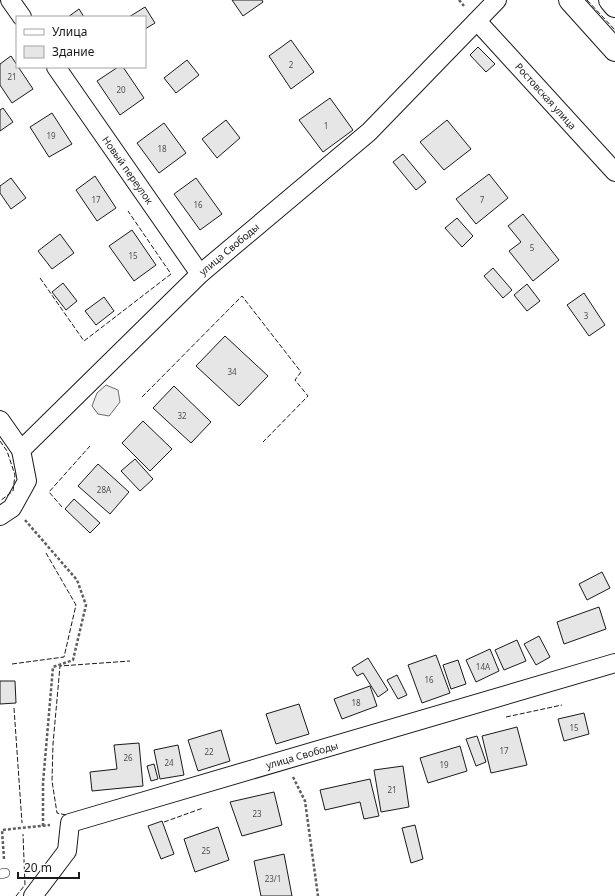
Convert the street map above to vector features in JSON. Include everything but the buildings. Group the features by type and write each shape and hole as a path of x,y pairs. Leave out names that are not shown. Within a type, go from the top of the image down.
{"highway":[{"path":"570,0 615,50"},
{"path":"610,0 615,6"}],"street":[{"path":"10,0 21,16"},
{"name":"улица Свободы","path":"21,450 200,274 369,132 497,0"},
{"name":"Ростовская улица","path":"477,21 615,172"},
{"name":"Новый переулок","path":"57,68 200,274"},
{"path":"0,420 21,450 27,481 7,511"},
{"name":"улица Свободы","path":"70,823 615,663"},
{"path":"33,896 67,851 70,823"}],"path":[{"path":"7,511 77,580 86,605 73,660 52,667 43,783 43,826"},
{"path":"284,760 305,801 318,896"},
{"path":"3,873 2,830 70,823"}],"shaded area":[{"path":"106,385 118,390 120,402 109,416 98,414 92,406 97,393"}],"fence":[{"path":"587,0 615,30"},
{"path":"40,278 84,341 171,274 128,211"},
{"path":"142,397 242,296 301,372 295,380 308,396 263,442"},
{"path":"0,441 7,451 15,475 13,491 0,501"},
{"path":"62,507 49,492 90,446"},
{"path":"12,664 64,657 76,605 46,553"},
{"path":"66,815 57,813 52,781 53,744 60,666 130,661"},
{"path":"506,717 562,705"},
{"path":"14,708 22,823"},
{"path":"164,822 203,808"},
{"path":"16,896 25,885 23,834"}]}
